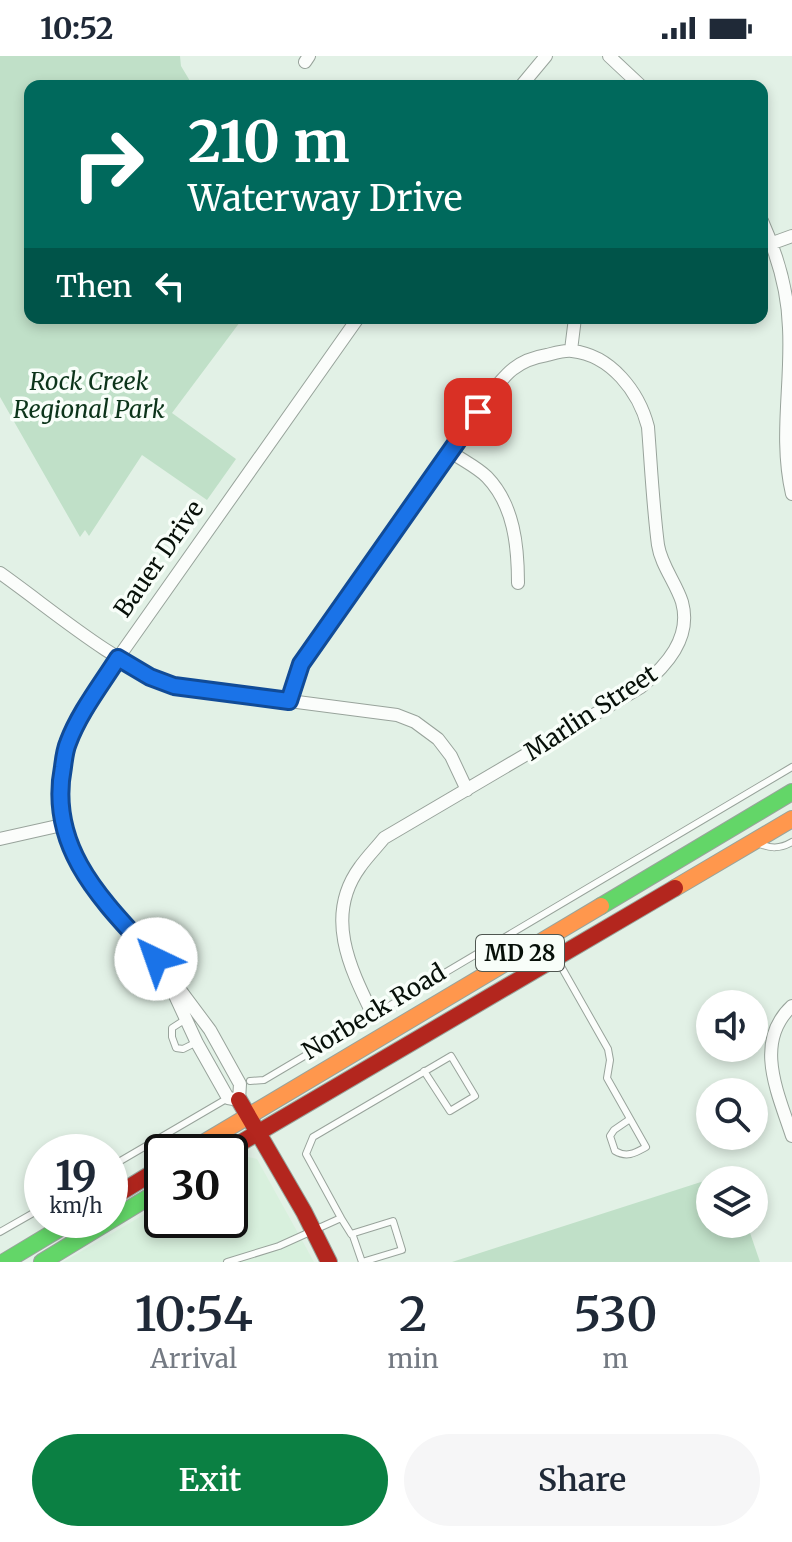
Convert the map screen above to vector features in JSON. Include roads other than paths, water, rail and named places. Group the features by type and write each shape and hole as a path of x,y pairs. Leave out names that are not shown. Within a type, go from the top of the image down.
{"main road":[{"name":"Norbeck Road","path":"218,1134 792,792"},
{"name":"Norbeck Road","path":"248,1139 792,819"},
{"path":"545,939 557,958"},
{"name":"Bauer Drive","path":"233,1099 249,1116 315,1230 329,1262"},
{"path":"42,1262 144,1200"},
{"path":"4,1262 44,1238"}],"street":[{"path":"526,80 546,56"},
{"path":"609,56 635,80"},
{"path":"770,244 792,236"},
{"path":"768,238 780,267 789,328 785,430 786,468 792,494"},
{"name":"Bauer Drive","path":"233,1099 244,1080 160,963 84,875 62,825 60,783 67,744 118,658 354,324"},
{"path":"289,701 301,664 491,392 513,368 533,358 571,350 574,324"},
{"name":"Marlin Street","path":"373,1015 345,953 342,920 351,884 359,868 384,838 641,687 663,668 677,648 683,624 683,604 659,549 644,409 635,393 615,371 590,356 571,350"},
{"path":"451,452 486,476 503,501 515,536 518,583"},
{"path":"0,573 118,658 150,677 174,686 377,711 415,722 438,739 451,756 467,790"},
{"path":"0,839 62,825"},
{"name":"Bauer Drive","path":"160,963 197,1042 233,1099"},
{"path":"792,1006 784,1013 771,1043 771,1073 792,1136"}],"lane":[{"name":"Norbeck Road","path":"244,1080 264,1080 792,767"},
{"path":"755,841 769,848 784,847 792,842"},
{"path":"557,958 608,1049 607,1078 646,1147 623,1155 615,1151 610,1136 630,1119"},
{"path":"186,1019 172,1028 176,1048 183,1049 197,1042"},
{"path":"351,1234 393,1221 402,1250 362,1262 351,1234 306,1154 308,1146 313,1137 424,1071 451,1056 475,1096 450,1111 424,1071"},
{"path":"128,1157 233,1099"},
{"path":"0,1232 24,1218"},
{"path":"227,1262 279,1246 341,1218"}],"park label":[{"name":"Rock Creek Regional Park","path":"89,396"}]}
